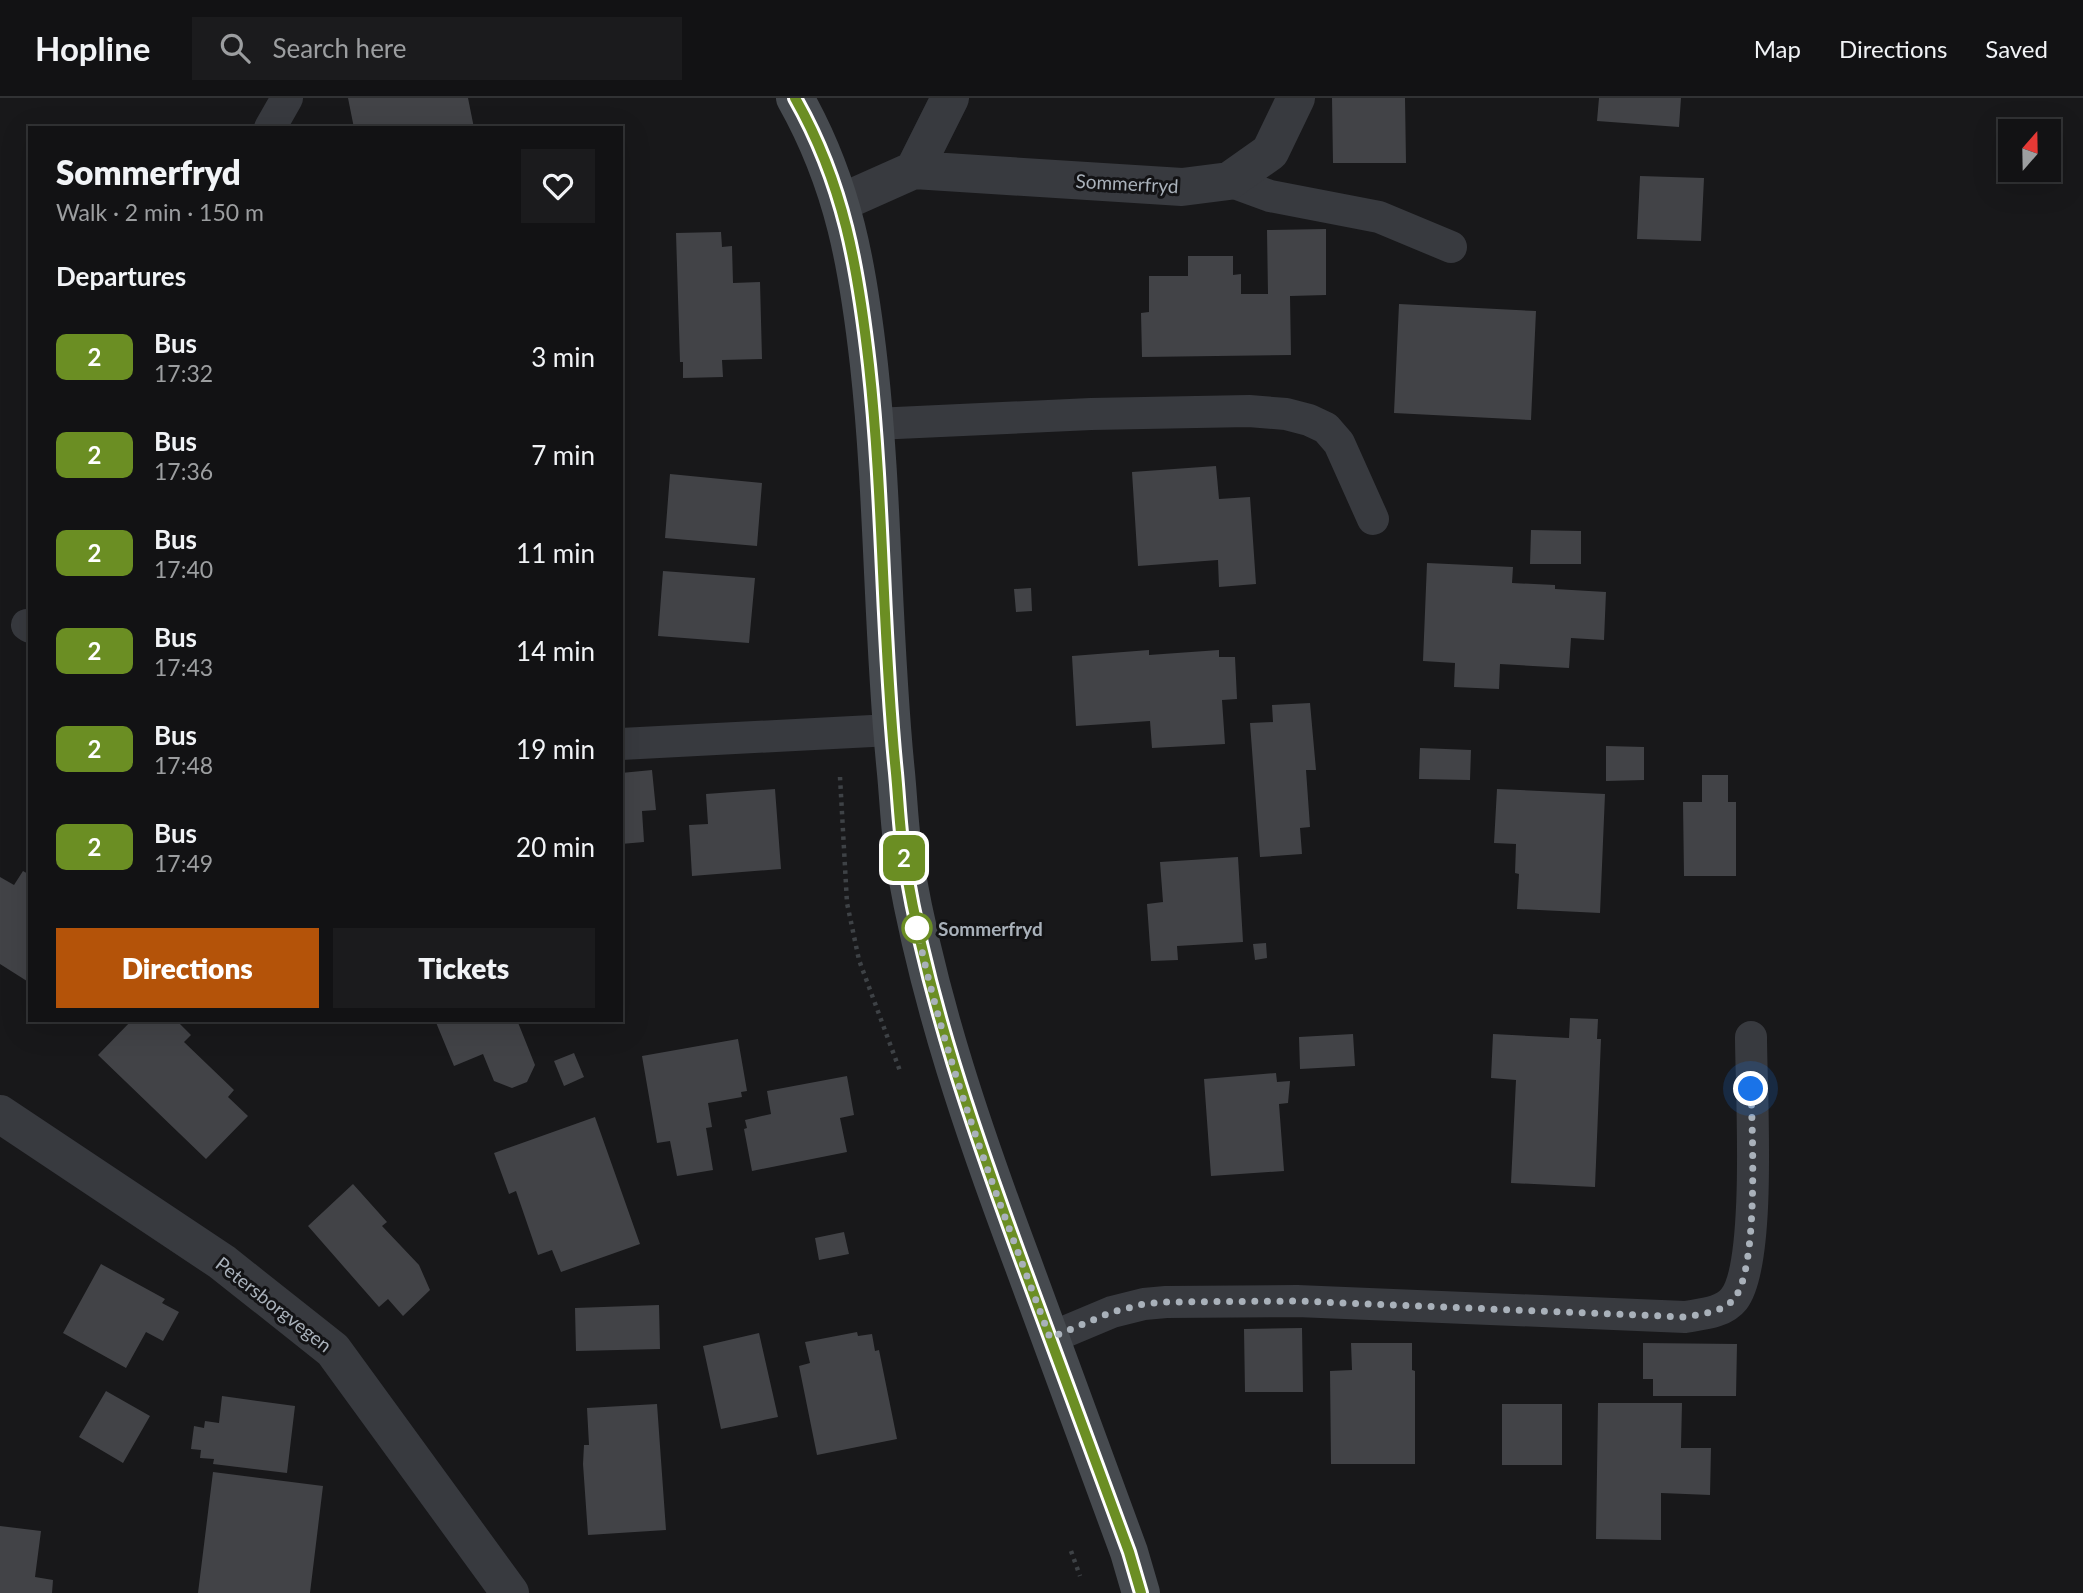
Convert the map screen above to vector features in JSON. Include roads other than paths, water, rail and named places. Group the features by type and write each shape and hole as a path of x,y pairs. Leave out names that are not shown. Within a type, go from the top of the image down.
{"main road":[{"path":"795,98 825,155 855,264 875,424 891,730 905,865 923,959 946,1042 983,1156 1129,1552 1141,1593"}],"street":[{"path":"840,203 914,170 950,98"},
{"name":"Sommerfryd","path":"914,170 1182,187 1229,181 1270,152 1296,98"},
{"name":"Petersborgvegen","path":"1,1116 222,1262 333,1350 510,1593"}],"lane":[{"path":"271,126 287,98"},
{"path":"1229,181 1270,196 1379,217 1451,247"},
{"path":"875,424 1104,414 1249,411 1286,414 1326,428 1339,443 1373,519"},
{"path":"623,744 891,730"},
{"path":"1050,1338 1112,1312 1166,1302 1297,1301 1685,1317 1716,1311 1732,1302 1737,1294 1748,1259 1752,1195 1751,1037"}],"place":[{"name":"Sommerfryd","path":"917,928"}]}
